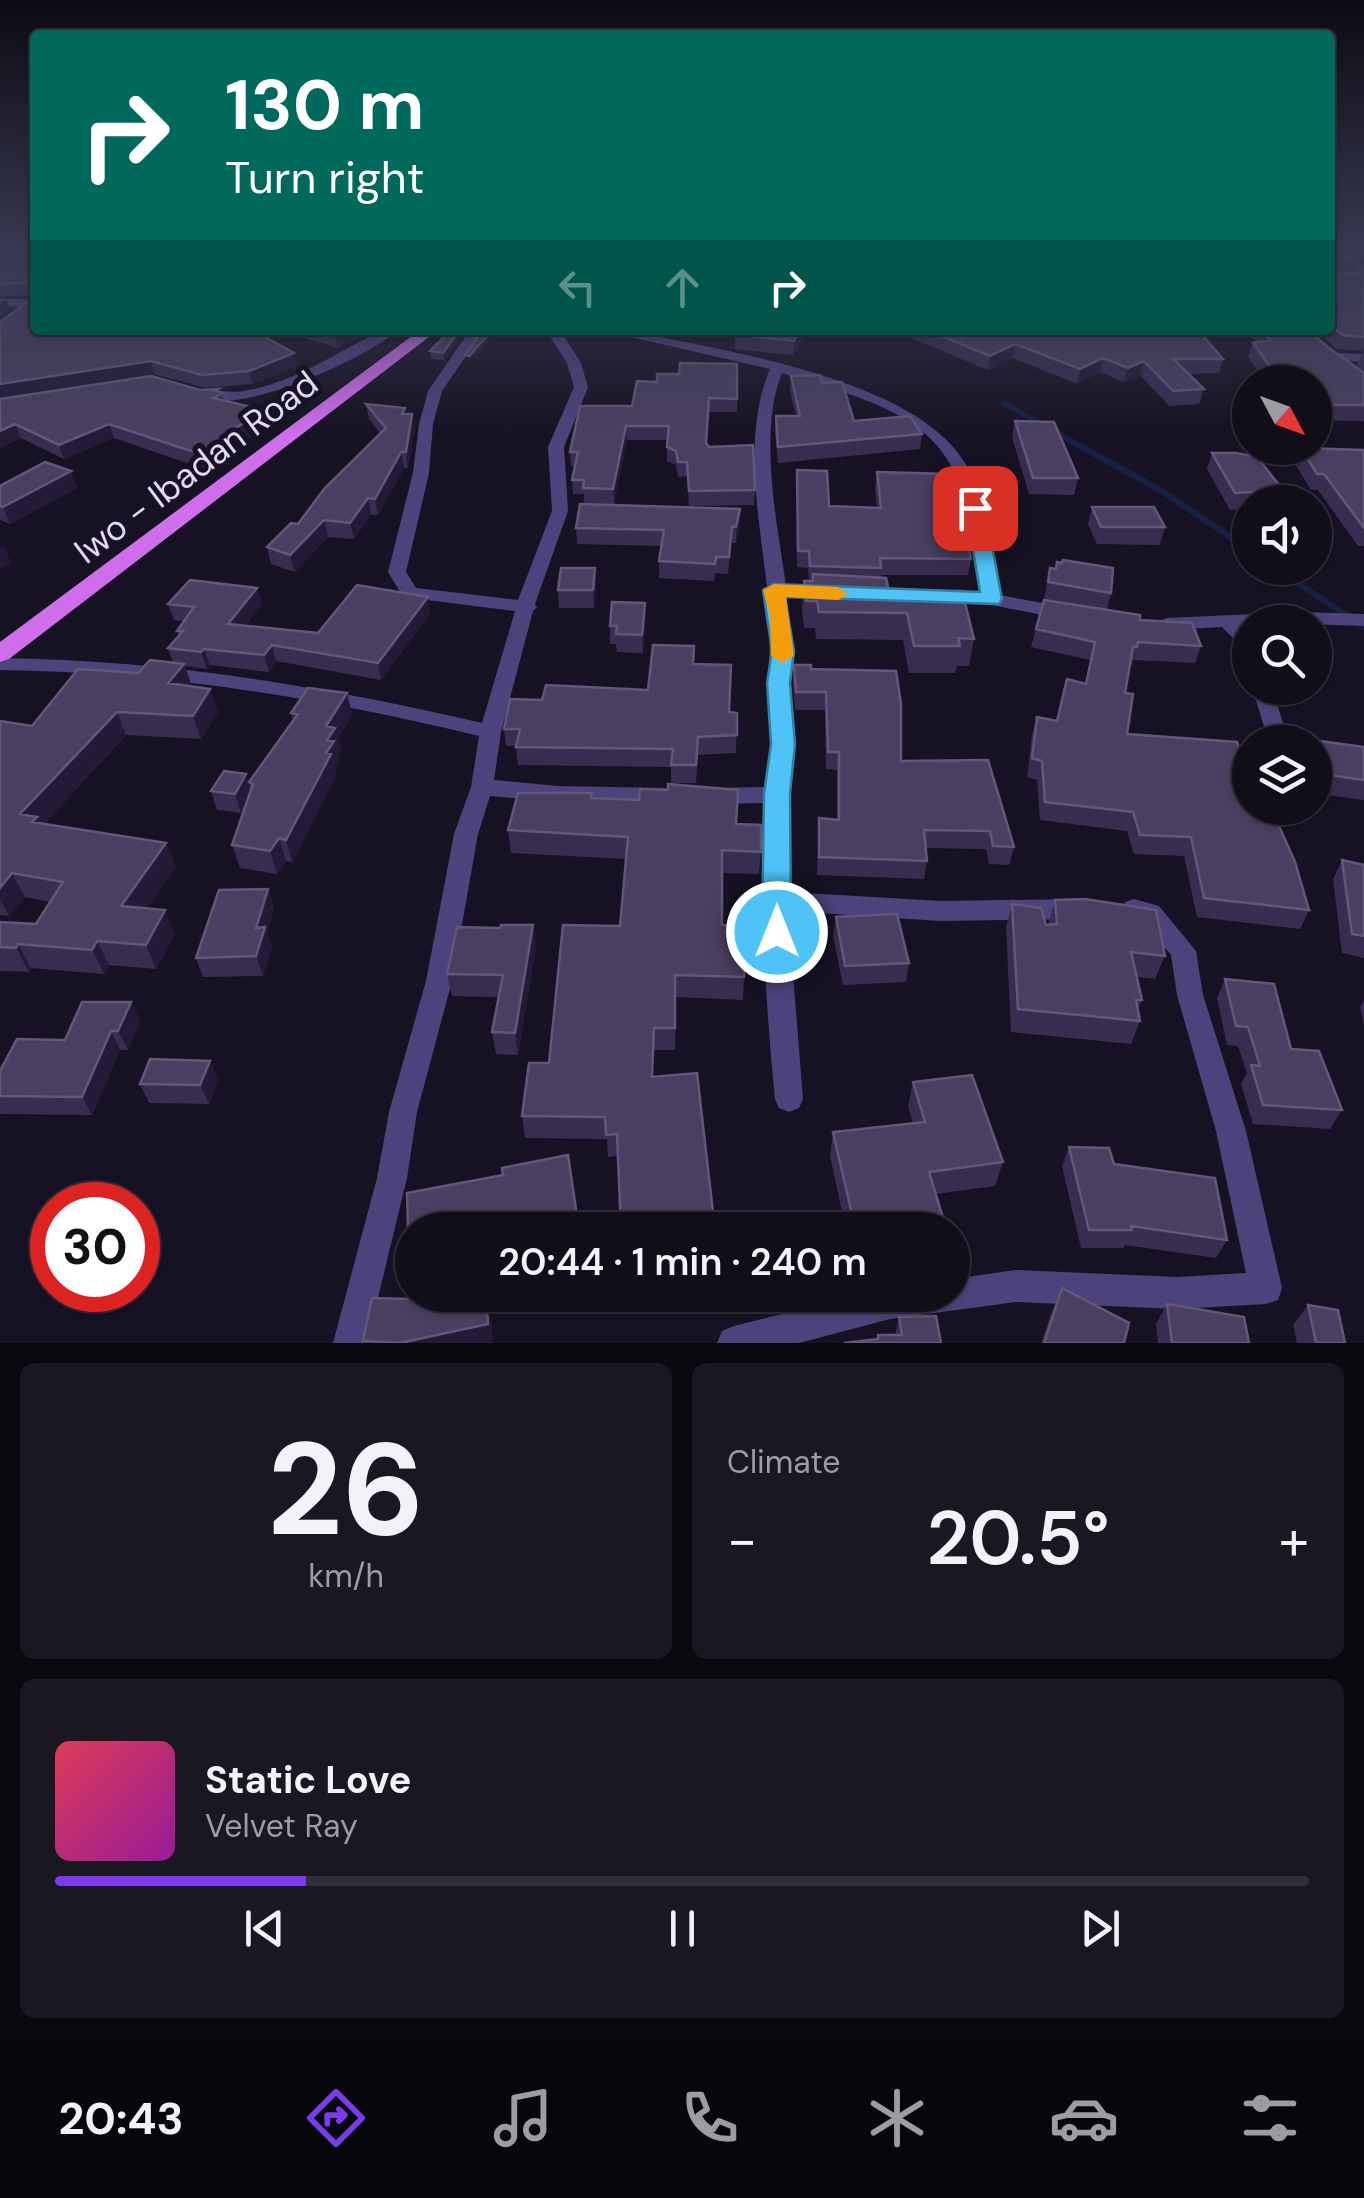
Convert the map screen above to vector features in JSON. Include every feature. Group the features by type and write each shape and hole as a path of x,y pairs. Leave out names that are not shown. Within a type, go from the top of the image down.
{"main road":[{"name":"Iwo - Ibadan Road","path":"0,654 423,335"}],"street":[{"path":"11,322 26,309"},
{"path":"186,390 205,396 254,392 288,382 382,335"},
{"path":"473,335 435,390 426,424 421,473 397,572 410,593 528,607"},
{"path":"350,1343 392,1178 403,1112 439,981 466,834 482,786 490,732 544,547 569,511 556,447 582,387 574,363 557,335"},
{"path":"629,335 778,367 866,398 925,426 957,460 975,508 992,599"},
{"path":"1353,375 1326,352 1364,358"},
{"path":"778,367 771,377 764,434 768,476 765,517 783,651 779,683 783,744 777,794 777,992 788,1099"},
{"path":"746,516 765,517"},
{"path":"774,590 851,594"},
{"path":"909,597 992,599 1089,618"},
{"path":"1152,624 1302,618 1364,620"},
{"path":"1228,623 1232,627"},
{"path":"0,664 68,664 242,682 490,732"},
{"path":"482,786 558,794 777,794"},
{"path":"777,901 941,911 1128,908 1150,913 1183,951 1190,995 1231,1131 1266,1288 1177,1293 1016,1286 970,1292"},
{"path":"734,1343 855,1312"}],"building":[{"path":"18,309 30,309 30,335 262,335 294,353 249,371 202,375 151,361 0,384 0,322"},
{"path":"1335,309 1364,309 1364,337 1343,335 1335,329"},
{"path":"446,335 456,335 443,353 430,351"},
{"path":"479,335 488,335 469,356 465,355"},
{"path":"743,335 797,335 794,341"},
{"path":"939,335 1202,335 1223,359 1173,359 1204,389 1173,391 1144,361 1128,368 1103,358 1080,369 1015,344 990,356"},
{"path":"1266,335 1314,335 1364,373 1364,405 1332,405 1332,365 1269,365 1253,343 1270,340"},
{"path":"680,363 737,364 737,399 709,398 706,443 709,447 753,445 755,490 689,491 687,462 678,462 676,451 667,447 669,426 626,426 613,489 583,488 584,480 572,480 578,452 570,452 580,406 632,406 637,381 657,382 657,374 679,374"},
{"path":"820,375 822,383 842,382 854,421 910,416 922,434 778,447 776,416 800,416 791,376"},
{"path":"151,376 200,390 219,389 216,391 223,393 213,398 269,411 227,432 238,436 203,455 109,424 59,445 15,424 0,431 0,399"},
{"path":"366,404 405,408 402,414 412,414 406,452 401,452 375,499 368,498 350,523 324,520 290,555 267,547 291,523 298,524 324,489 386,428"},
{"path":"1015,421 1054,422 1078,478 1033,478"},
{"path":"1332,449 1364,450 1364,528 1324,474 1317,474 1311,465 1332,465"},
{"path":"1212,453 1232,453 1232,465 1263,465 1279,485 1232,485"},
{"path":"45,462 71,471 0,506 0,486"},
{"path":"797,470 827,471 829,506 881,508 877,472 952,474 971,559 880,558 881,568 810,566 809,551 798,551"},
{"path":"580,504 740,509 736,527 732,526 729,557 716,557 715,564 659,561 664,530 576,528"},
{"path":"1092,507 1154,507 1165,527 1101,527"},
{"path":"1057,562 1113,568 1111,593 1048,582 1050,568 1056,569"},
{"path":"561,568 595,568 593,590 558,590"},
{"path":"813,574 886,578 889,591 962,591 974,639 958,638 960,646 914,646 907,613 819,612 817,601 806,601 804,581 813,581"},
{"path":"190,580 257,588 228,624 318,633 357,585 428,597 378,663 272,645 264,655 168,648 183,631 177,631 194,607 168,604"},
{"path":"1044,600 1140,615 1140,620 1192,623 1201,646 1138,642 1133,647 1125,693 1133,694 1127,734 1232,742 1232,825 1279,825 1295,862 1309,910 1204,898 1191,837 1140,835 1133,812 1045,802 1042,761 1032,758 1037,717 1057,721 1067,679 1086,684 1095,642 1036,629"},
{"path":"612,602 645,603 642,635 616,634 617,626 610,626"},
{"path":"653,645 694,646 693,664 731,665 729,712 737,713 737,735 698,737 696,765 671,765 673,749 516,747 520,729 504,729 510,699 542,700 546,685 648,690"},
{"path":"150,660 184,664 168,683 210,689 193,716 117,712 20,814 37,817 32,822 166,843 121,906 165,910 146,945 97,941 92,950 18,944 16,948 0,947 0,922 36,924 63,882 12,873 0,888 0,721 32,726 78,669 138,673"},
{"path":"794,665 896,671 901,704 901,761 988,760 1014,847 993,846 990,831 924,830 927,861 819,857 819,818 839,820 839,752 828,752 826,692 796,692"},
{"path":"308,688 347,693 326,726 335,728 327,740 334,741 326,753 331,754 286,840 279,838 270,851 232,845 253,784 249,782 298,714 291,713"},
{"path":"1332,743 1364,747 1364,780 1332,775"},
{"path":"224,771 246,774 235,794 211,791"},
{"path":"668,784 738,790 736,824 761,825 761,852 722,850 722,925 744,925 744,977 675,975 675,1028 654,1028 652,1077 697,1073 713,1212 620,1212 617,1134 606,1135 605,1117 522,1116 529,1063 549,1063 563,925 620,926 628,837 508,830 518,793 592,793 591,798 639,800 640,789 668,790"},
{"path":"1342,860 1364,865 1364,936 1352,934"},
{"path":"268,889 256,928 265,927 256,956 196,958 219,890"},
{"path":"1085,899 1156,910 1165,956 1131,952 1142,1000 1136,1000 1140,1021 1018,1009 1012,904 1041,908 1046,925 1057,924 1055,900"},
{"path":"897,914 909,963 845,966 836,917"},
{"path":"533,925 515,1033 492,1032 503,975 447,974 457,927"},
{"path":"1225,979 1274,984 1291,1049 1319,1051 1342,1110 1263,1105 1251,1065 1260,1066 1248,1027 1236,1026"},
{"path":"82,1002 131,1002 118,1031 111,1031 82,1097 0,1096 0,1071 17,1039 65,1040"},
{"path":"150,1059 210,1061 200,1085 140,1084"},
{"path":"972,1075 1003,1162 929,1172 941,1212 851,1212 833,1132 925,1122 913,1082"},
{"path":"1069,1147 1109,1148 1114,1164 1215,1178 1227,1240 1131,1226 1132,1230 1089,1230"},
{"path":"568,1155 576,1212 408,1212 407,1193 503,1175 502,1168"},
{"path":"1062,1288 1129,1323 1124,1343 1044,1343"},
{"path":"372,1298 395,1299 395,1312 487,1312 488,1324 400,1343 363,1341"},
{"path":"1167,1304 1244,1317 1249,1343 1172,1343"},
{"path":"1308,1305 1338,1310 1345,1343 1316,1343"},
{"path":"936,1316 941,1343 844,1343 878,1339 878,1335 902,1335 899,1317"}],"waterway":[{"path":"1003,403 1036,421"},
{"path":"1031,419 1160,490 1232,538"},
{"path":"1301,585 1364,627"}],"slow traffic":[{"path":"782,656 774,590 838,594"}],"route":[{"path":"777,932 777,794 783,744 779,683 783,651 774,590 992,599 975,508"}]}
